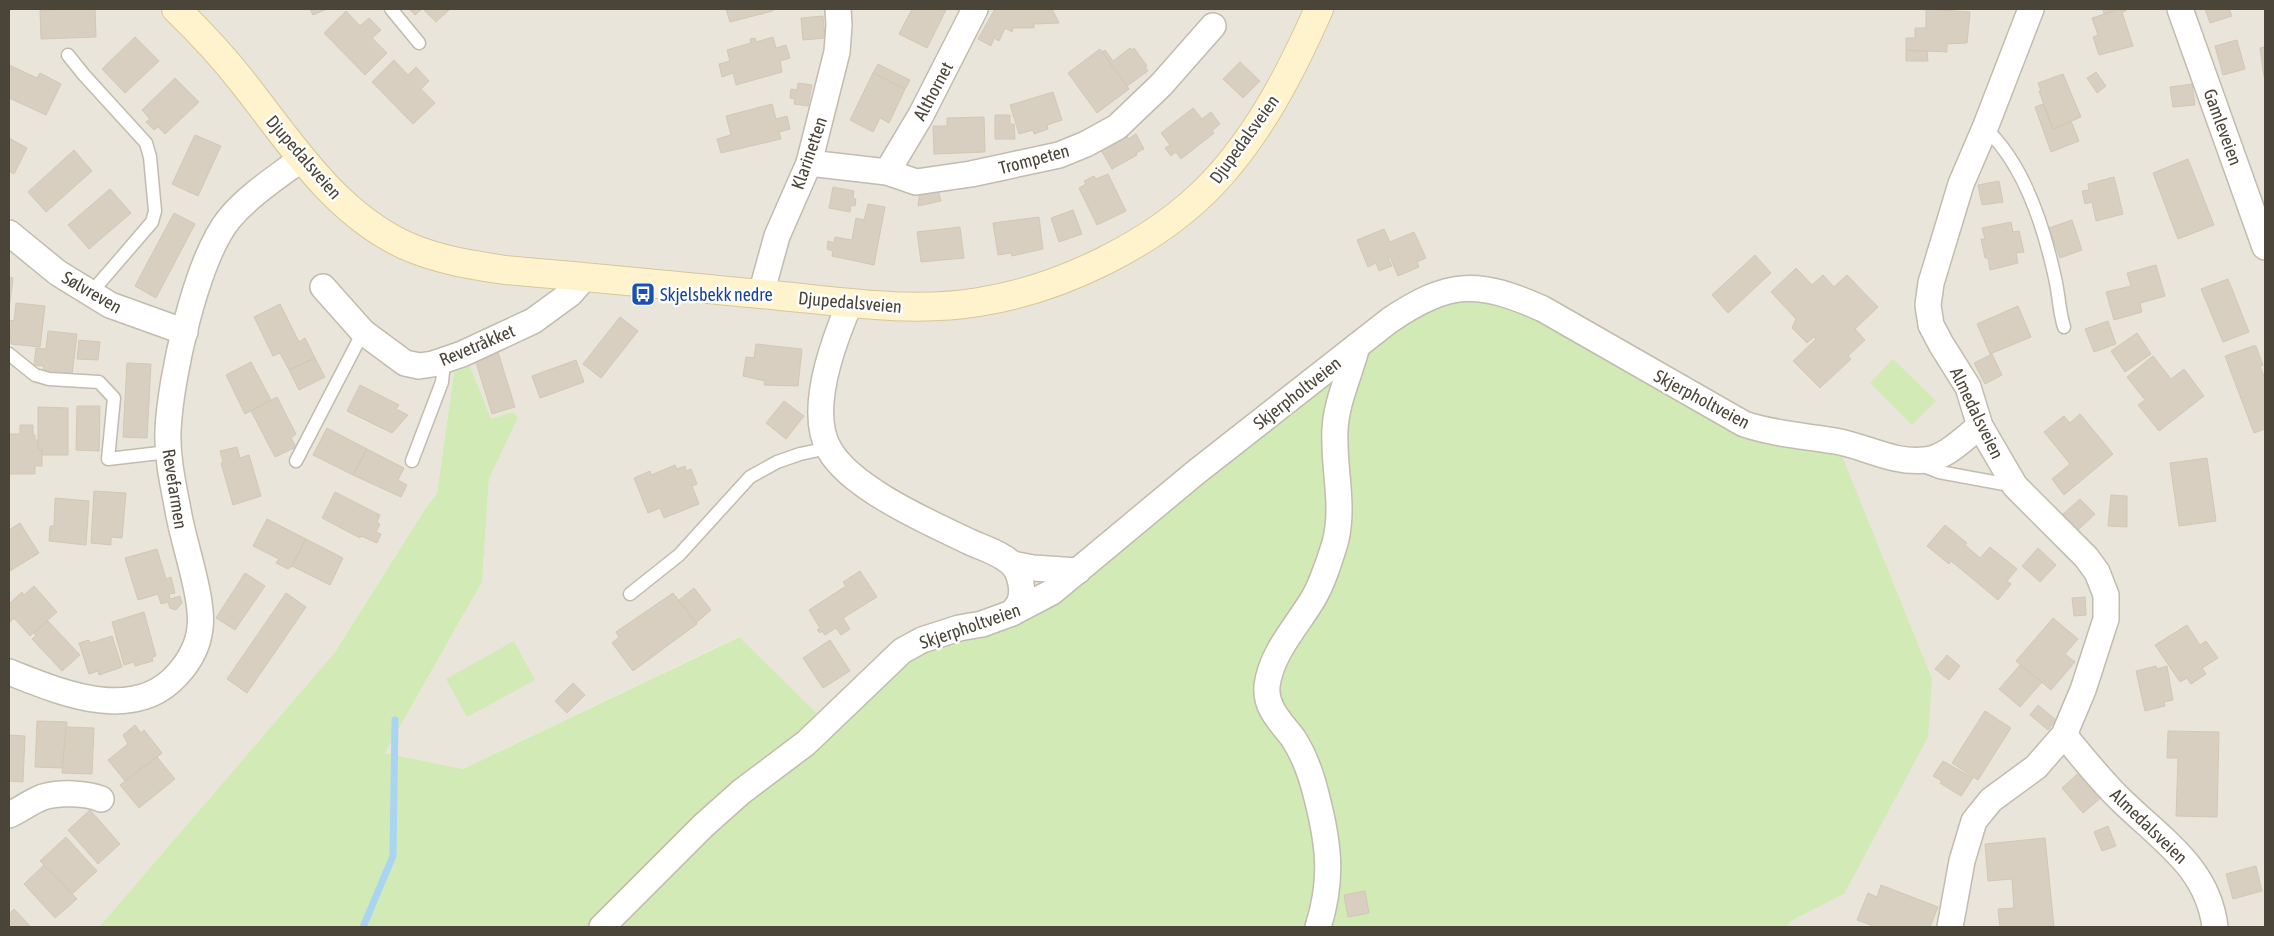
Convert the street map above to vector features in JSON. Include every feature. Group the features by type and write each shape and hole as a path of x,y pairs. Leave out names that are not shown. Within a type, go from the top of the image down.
{"street":[{"name":"Djupedalsveien","path":"176,9 218,52 301,159 326,187 374,227 422,252 469,265 850,303 915,307 979,302 1050,283 1120,253 1184,208 1219,176 1244,145 1279,92 1319,9"},
{"name":"Klarinetten","path":"761,294 777,236 809,163 837,52 838,9"},
{"name":"Althornet","path":"887,172 921,115 975,9"},
{"name":"Almedalsveien","path":"1950,927 1962,861 1974,821 1991,800 2036,767 2064,735 2097,651 2106,620 2106,595 2097,572 2086,557 2015,486 1980,426 1968,386 1931,325 1928,305 1931,283 1961,184 2031,9"},
{"name":"Gamleveien","path":"2180,9 2265,246"},
{"name":"Trompeten","path":"809,163 887,172 916,182 1026,164 1059,155 1086,144 1117,127 1162,85 1213,26"},
{"name":"Revefarmen","path":"9,672 55,690 107,701 123,701 143,698 157,692 170,683 191,658 197,644 201,626 200,608 182,538 168,452 170,406 185,332 202,271 217,238 228,221 252,196 301,159"},
{"name":"Sølvreven","path":"9,233 58,273 110,306 185,332"},
{"name":"Revetråkket","path":"322,287 363,332 405,363 419,366 440,362 533,321 570,294 584,277"},
{"name":"Skjerpholtveien","path":"602,927 704,825 741,792 806,743 902,651 922,640 959,628 982,624 1012,613 1052,592 1195,473 1390,320 1425,299 1443,292 1464,288 1484,288 1518,298 1543,309 1744,424 1759,429 1836,441 1897,459 1911,461 1927,460 1938,456 1980,426"},
{"path":"850,303 835,337 827,367 822,421 828,448 846,470 879,494 924,520 998,555 1012,564 1034,568 1078,571"},
{"name":"Skjerpholtveien","path":"1318,927 1328,880 1329,861 1324,819 1308,767 1293,738 1276,718 1269,702 1267,687 1274,661 1320,585 1336,540 1339,504 1336,414 1357,346"},
{"path":"1012,564 1019,575 1021,589 1020,601 1012,613"},
{"name":"Almedalsveien","path":"2064,735 2116,795 2191,868 2209,897 2215,927"},
{"path":"9,815 43,797 66,795 95,796 102,799"}],"lane":[{"path":"391,9 419,43"},
{"path":"68,56 146,143 150,157 155,211 152,222 90,294"},
{"path":"1985,128 2011,158 2031,201 2053,270 2064,327"},
{"path":"296,462 363,332"},
{"path":"9,354 35,375 49,379 99,382 106,388 114,398 108,459 168,452"},
{"path":"412,461 442,382 443,372 440,362"},
{"path":"630,594 679,555 750,477 777,462 800,454 828,448"},
{"path":"1911,461 1939,472 2015,486"}],"shaded area":[{"path":"9,9 2265,9 2265,927 1787,927 1791,921 1844,894 1131,535 828,724 738,637 463,769 385,753 482,582 489,479 517,417 512,412 491,420 470,366 454,372 437,493 335,652 99,927 9,927"}],"green space":[{"path":"1474,287 1842,456 1932,679 1928,737 1844,894 1791,921 1787,927 99,927 335,652 437,493 454,372 470,366 491,419 512,412 518,417 489,479 482,582 385,753 463,769 739,637 828,724 890,660 1014,609 1369,334"},
{"path":"1893,359 1936,401 1912,425 1870,383"},
{"path":"514,641 535,680 467,717 446,679"}],"building":[{"path":"95,9 96,37 41,39 40,10"},
{"path":"310,9 327,9 313,15"},
{"path":"409,9 422,9 415,15"},
{"path":"423,9 450,9 436,22"},
{"path":"726,9 773,9 773,11 730,22"},
{"path":"912,9 946,10 927,48 899,34"},
{"path":"995,9 1052,9 1059,23 1034,24 1034,28 1013,28 1012,32 1005,28 999,41 994,38 991,46 978,39"},
{"path":"1926,9 1970,12 1967,43 1947,44 1947,52 1906,50 1906,38 1915,38 1915,28 1926,28"},
{"path":"2103,9 2121,9 2104,14"},
{"path":"2121,9 2133,46 2099,55 2093,37 2098,35 2092,18"},
{"path":"2205,9 2229,9 2232,16 2210,23"},
{"path":"346,11 360,26 369,18 381,30 372,38 387,53 365,75 324,33"},
{"path":"823,16 825,38 803,40 801,18"},
{"path":"135,37 159,61 125,93 102,69"},
{"path":"773,37 776,48 786,45 790,58 780,61 782,72 736,85 733,73 722,77 719,64 730,61 727,50 751,43 750,39 755,38 756,42"},
{"path":"2237,40 2245,69 2223,75 2215,46"},
{"path":"2265,47 2265,77 2264,77 2260,48"},
{"path":"1130,48 1132,50 1134,48 1147,66 1145,67 1148,71 1127,86 1102,52 1105,50 1113,61"},
{"path":"1100,49 1129,89 1097,113 1068,73"},
{"path":"1906,50 1927,51 1928,61 1906,61"},
{"path":"394,60 408,75 416,67 429,81 421,89 435,103 413,124 372,82"},
{"path":"1240,62 1260,81 1243,98 1223,79"},
{"path":"878,64 910,80 905,89 873,73"},
{"path":"9,65 37,78 40,73 61,84 46,115 9,98"},
{"path":"2096,72 2106,86 2097,93 2087,78"},
{"path":"873,73 905,89 889,123 880,118 873,132 850,120"},
{"path":"2063,74 2081,117 2053,129 2039,91 2041,91 2038,83"},
{"path":"175,78 199,102 165,134 158,127 154,130 146,122 150,119 142,110"},
{"path":"798,83 812,85 808,106 794,104 795,99 790,98 791,89 797,90"},
{"path":"2192,84 2195,105 2173,107 2170,87"},
{"path":"1053,92 1062,120 1047,125 1048,129 1034,134 1033,130 1019,134 1010,105"},
{"path":"772,104 776,119 787,116 790,129 779,132 781,139 721,153 717,139 731,135 726,116"},
{"path":"2043,104 2053,129 2071,121 2079,141 2051,152 2035,107"},
{"path":"1193,108 1202,119 1211,112 1220,124 1212,131 1214,133 1181,159 1176,152 1171,156 1165,148 1170,145 1161,133"},
{"path":"995,115 1010,115 1010,124 1014,124 1015,139 995,139"},
{"path":"984,117 985,152 934,154 933,126 947,126 947,118"},
{"path":"1136,134 1144,149 1112,169 1101,150 1127,136 1128,139"},
{"path":"195,135 221,146 198,196 172,184"},
{"path":"9,138 27,148 14,174 9,171"},
{"path":"74,150 92,171 46,212 28,192"},
{"path":"2188,159 2214,225 2178,239 2153,173"},
{"path":"1108,174 1126,211 1097,225 1079,188 1086,184 1084,181 1094,176 1096,179"},
{"path":"2114,177 2123,214 2096,221 2092,202 2085,204 2082,191 2089,190 2088,184"},
{"path":"1999,181 2003,202 1982,205 1978,185"},
{"path":"833,187 854,191 855,206 851,205 850,212 829,208"},
{"path":"110,189 131,213 89,249 68,225"},
{"path":"938,190 941,201 918,206 920,191"},
{"path":"868,204 885,207 874,265 832,256 833,251 827,249 828,241 834,243 835,237 852,240 856,218 864,220"},
{"path":"1073,210 1082,234 1059,242 1051,218"},
{"path":"174,213 195,224 156,298 135,286"},
{"path":"1039,217 1043,249 1012,256 1011,253 998,255 993,223"},
{"path":"2072,220 2082,250 2060,258 2049,228"},
{"path":"2011,222 2013,232 2019,231 2024,252 2016,253 2018,263 1990,270 1981,239 1985,239 1982,228"},
{"path":"960,227 964,258 921,262 917,232"},
{"path":"1384,229 1390,242 1414,232 1426,258 1417,262 1419,267 1398,276 1390,257 1388,258 1392,266 1379,271 1376,263 1368,267 1357,240"},
{"path":"1755,255 1771,273 1728,313 1712,295"},
{"path":"2156,265 2165,296 2140,303 2142,312 2114,320 2106,292 2131,286 2127,273"},
{"path":"1796,268 1812,285 1823,275 1834,287 1847,275 1878,307 1855,329 1865,340 1848,356 1851,359 1820,388 1793,361 1816,339 1814,337 1807,343 1792,328 1796,319 1771,292"},
{"path":"9,277 13,278 9,310"},
{"path":"2228,279 2249,332 2223,342 2201,289"},
{"path":"16,303 45,306 40,347 11,344 9,320 14,321"},
{"path":"280,304 299,342 305,338 315,358 289,370 280,353 273,356 254,317"},
{"path":"2018,306 2031,337 1990,354 1977,324"},
{"path":"620,317 638,331 601,378 583,364"},
{"path":"2108,321 2116,344 2094,352 2085,329"},
{"path":"48,331 77,334 72,375 43,372 44,366 34,365 36,348 46,349"},
{"path":"2137,333 2151,354 2125,372 2111,351"},
{"path":"79,340 100,342 98,360 77,359"},
{"path":"756,344 802,349 798,386 764,385 765,381 743,376 746,357 754,358"},
{"path":"2256,346 2263,365 2260,366 2265,379 2265,429 2254,433 2225,356"},
{"path":"497,349 515,407 492,414 474,356"},
{"path":"1992,354 2002,375 1985,384 1974,363"},
{"path":"2153,356 2171,379 2184,369 2204,396 2159,431 2138,405 2145,400 2127,377"},
{"path":"315,358 325,377 299,390 289,370"},
{"path":"576,360 584,382 540,398 532,376"},
{"path":"251,362 271,400 245,414 226,375"},
{"path":"127,363 151,364 147,438 123,437"},
{"path":"360,385 399,405 396,409 408,415 392,433 347,411"},
{"path":"277,397 296,434 291,438 296,447 275,457 251,411"},
{"path":"784,401 804,416 786,439 766,423"},
{"path":"77,406 100,406 99,451 76,450"},
{"path":"38,407 68,408 68,455 42,455 42,450 38,449"},
{"path":"2080,414 2113,454 2064,495 2052,479 2070,464 2044,432 2064,416 2070,423"},
{"path":"20,425 33,425 33,435 35,435 35,440 38,440 38,449 42,450 42,466 35,466 35,474 9,474 9,434 20,434"},
{"path":"327,428 367,449 353,475 313,455"},
{"path":"237,447 240,458 249,455 261,496 233,505 221,463 223,462 220,451"},
{"path":"367,449 404,468 398,480 407,485 401,497 353,475"},
{"path":"2207,458 2216,521 2179,526 2170,463"},
{"path":"675,465 677,469 685,466 686,471 691,469 697,484 692,486 699,504 664,518 660,508 648,513 634,478 650,471 651,475"},
{"path":"94,491 126,493 122,538 111,537 111,545 91,543"},
{"path":"335,492 380,515 377,522 380,524 376,532 381,534 377,543 361,536 360,538 322,518"},
{"path":"2111,495 2127,496 2127,527 2108,526"},
{"path":"55,498 89,501 86,545 49,541 50,526 54,526"},
{"path":"2080,499 2095,514 2077,531 2062,515"},
{"path":"267,519 306,539 292,566 288,569 276,563 279,559 253,546"},
{"path":"20,523 39,553 10,571 9,530"},
{"path":"1945,525 1967,543 1965,545 1980,558 1990,547 2017,569 2007,581 2011,584 1998,600 1951,561 1949,564 1927,546"},
{"path":"306,539 343,558 330,585 292,566"},
{"path":"2038,548 2056,565 2040,582 2022,566"},
{"path":"157,549 166,579 171,577 175,593 169,594 170,599 180,596 182,603 176,610 170,608 168,602 161,604 158,594 138,600 125,558"},
{"path":"860,571 877,597 843,618 850,629 841,635 836,628 825,635 822,631 820,633 817,630 820,628 809,610 846,586 843,582"},
{"path":"245,573 265,586 235,630 216,618"},
{"path":"34,586 57,612 30,636 14,618 9,623 9,604 22,592 24,595"},
{"path":"694,588 711,610 696,623 679,600"},
{"path":"286,593 306,607 247,693 227,679"},
{"path":"673,593 697,624 633,671 612,643 619,637 616,632"},
{"path":"2085,597 2086,615 2074,616 2072,598"},
{"path":"144,612 156,656 152,657 153,661 135,666 134,662 124,665 112,622"},
{"path":"2053,618 2078,639 2065,654 2075,662 2051,690 2016,661"},
{"path":"48,621 80,655 62,671 32,639 36,636 34,633"},
{"path":"2187,625 2200,645 2206,641 2218,658 2202,668 2206,674 2191,684 2187,678 2180,682 2155,645"},
{"path":"112,636 122,667 99,675 98,671 89,674 79,643 89,640 90,643"},
{"path":"830,640 850,671 823,688 803,658"},
{"path":"1947,655 1960,666 1949,680 1935,669"},
{"path":"2020,665 2042,682 2020,707 1999,689"},
{"path":"2156,666 2157,669 2167,666 2173,700 2164,702 2165,706 2145,711 2136,671"},
{"path":"573,683 585,695 567,713 555,701"},
{"path":"2038,705 2056,720 2048,730 2030,715"},
{"path":"1985,711 2011,728 1978,780 1952,763"},
{"path":"37,721 67,722 63,768 35,767"},
{"path":"135,725 141,733 144,730 162,753 125,781 108,760 128,744 123,735"},
{"path":"66,727 94,728 92,774 62,773"},
{"path":"2168,731 2219,732 2217,817 2176,816 2178,758 2167,758"},
{"path":"9,735 25,736 23,782 9,781"},
{"path":"157,757 175,779 139,808 120,785"},
{"path":"1943,761 1973,778 1961,796 1940,783 1942,781 1933,776"},
{"path":"2081,771 2103,796 2083,813 2062,788"},
{"path":"90,810 120,844 98,864 68,830"},
{"path":"2108,826 2116,846 2102,851 2094,832"},
{"path":"66,837 97,871 72,894 40,861"},
{"path":"2045,838 2054,927 2000,927 1998,909 2014,908 2012,879 1988,881 1985,844"},
{"path":"44,865 77,899 55,918 24,884"},
{"path":"2256,866 2262,891 2233,899 2226,874"},
{"path":"1881,885 1938,907 1930,927 1876,927 1857,920 1868,893 1877,897"},
{"path":"1365,891 1369,913 1348,917 1344,895"},
{"path":"14,909 31,927 9,927 9,914"}],"waterway":[{"path":"363,927 393,856 395,720"}],"place":[{"name":"Skjelsbekk nedre","path":"643,294"}]}
